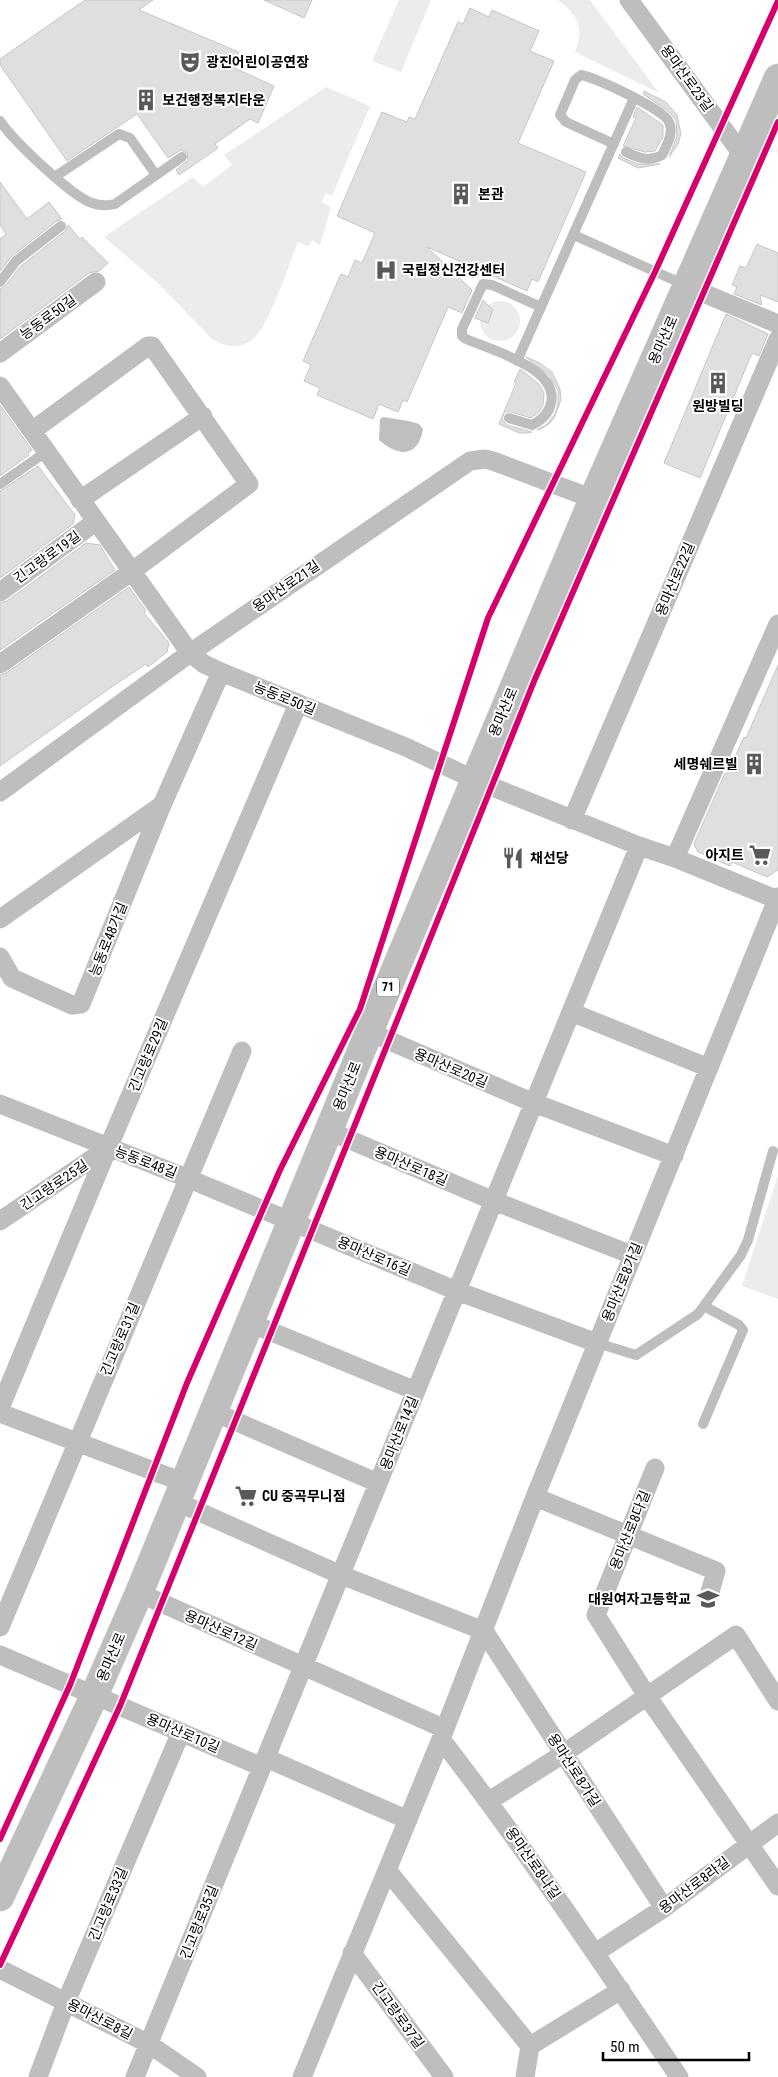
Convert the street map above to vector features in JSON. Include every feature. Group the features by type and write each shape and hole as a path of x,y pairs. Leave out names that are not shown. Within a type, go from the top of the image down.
{"main road":[{"name":"용마산로","path":"0,1897 94,1696 181,1493 369,1032 593,499 744,157 772,108 778,78"}],"street":[{"name":"용마산로23길","path":"629,0 744,157"},
{"name":"능동로50길","path":"0,353 96,282"},
{"path":"686,286 778,324"},
{"name":"용마산로22길","path":"572,820 778,339"},
{"path":"0,664 131,572 249,485 156,348 150,346 32,431"},
{"name":"능동로50길","path":"0,386 190,653 204,664 221,672 408,748 475,780"},
{"path":"80,500 203,416"},
{"name":"용마산로21길","path":"0,792 190,653 470,461 485,459 493,461 593,499"},
{"name":"긴고랑로19길","path":"0,592 95,522"},
{"path":"675,858 778,624"},
{"name":"능동로48가길","path":"0,957 6,984 72,1005 81,1004 162,805 221,672"},
{"name":"긴고랑로29길","path":"0,1408 108,1148 298,704"},
{"path":"475,780 572,820 778,899"},
{"path":"0,919 162,805"},
{"path":"457,1291 639,846"},
{"name":"용마산로8가길","path":"302,2077 443,1734 632,1255 778,899"},
{"path":"571,1012 709,1068"},
{"name":"용마산로20길","path":"369,1032 534,1103 674,1156"},
{"name":"긴고랑로31길","path":"0,1627 187,1178 242,1051"},
{"name":"능동로48길","path":"0,1104 292,1222"},
{"name":"용마산로18길","path":"329,1131 494,1201 632,1255"},
{"name":"긴고랑로25길","path":"0,1221 108,1148"},
{"name":"용마산로16길","path":"292,1222 457,1291 597,1343"},
{"name":"용마산로14길","path":"341,1575 457,1291"},
{"path":"250,1323 416,1391"},
{"path":"214,1412 378,1482"},
{"path":"0,1413 77,1442 341,1575 484,1631"},
{"name":"용마산로8다길","path":"654,1468 596,1615 647,1696 749,1844"},
{"path":"535,1497 716,1571 708,1600"},
{"path":"264,1762 341,1575"},
{"name":"용마산로12길","path":"138,1593 303,1667 443,1734"},
{"name":"용마산로8가길","path":"484,1631 664,1908"},
{"path":"489,1801 563,1754 736,1635 778,1701"},
{"name":"용마산로10길","path":"0,1655 181,1732 264,1762 408,1820"},
{"name":"긴고랑로33길","path":"38,2077 66,2002 181,1732"},
{"name":"용마산로8나길","path":"443,1734 595,1952 679,2077"},
{"name":"긴고랑로35길","path":"136,2077 264,1762"},
{"name":"용마산로8라길","path":"595,1952 664,1908 778,1824"},
{"path":"749,1844 778,1886"},
{"path":"387,1870 530,2046"},
{"name":"긴고랑로37길","path":"352,1953 444,2077"},
{"name":"용마산로8길","path":"0,1969 149,2044 197,2077"},
{"path":"524,2077 530,2046 621,1990"}],"lane":[{"path":"614,144 566,122 560,115 575,80 581,75 634,98 665,116 669,122 671,135 664,150 658,157 639,158 626,152"},
{"path":"517,361 634,98"},
{"path":"0,121 18,143 80,197 92,203 105,206 115,204 182,156"},
{"path":"56,176 120,134 130,138 156,175"},
{"path":"0,282 16,261 62,226"},
{"path":"574,234 686,286"},
{"path":"509,418 526,424 537,422 549,411 552,396 547,380 538,372 517,361 462,336 462,329 480,288 487,284 541,307"},
{"path":"0,484 46,452"},
{"path":"597,1343 636,1355 689,1322 704,1306 745,1248 773,1151"},
{"path":"702,1424 743,1330 739,1325 704,1306"}],"shaded area":[{"path":"399,0 431,0 401,72 372,61"},
{"path":"558,0 590,0 659,93 575,52 579,36 578,23 571,12"},
{"path":"326,87 370,106 332,196 326,193 321,202 331,207 320,245 312,240 308,246 298,242 272,309 252,340 237,346 222,344 212,339 158,283 104,237 193,177 203,187 232,165 224,155"},
{"path":"504,301 511,304 517,310 520,321 519,329 511,338 504,341 496,341 489,338 481,329 480,317 483,310 492,302"},
{"path":"383,417 419,424 423,429 417,446 406,452 393,449 379,440 380,419"},
{"path":"778,1175 778,1299 742,1286"}],"building":[{"name":"보건행정복지타운","path":"85,0 153,0 139,10 239,52 232,67 274,86 258,123 250,119 215,144 218,148 179,175 176,170 188,160 187,153 181,150 168,158 137,114 67,161 0,65 0,59"},
{"path":"264,0 312,0 304,18"},
{"name":"본관","path":"470,8 489,17 492,10 539,31 530,51 554,61 518,143 586,172 538,282 532,279 527,291 427,247 472,290 462,313 448,307 407,402 403,400 398,412 379,404 373,419 317,395 320,388 304,381 311,365 303,361 341,274 348,277 355,260 362,263 375,233 337,216 382,112 407,122 409,117 415,119 458,22 463,24"},
{"path":"644,91 666,102 677,115 681,134 678,144 669,157 677,136 676,120 668,111 643,94"},
{"path":"637,107 663,125 663,137 655,151 645,152 623,146 636,118 633,117"},
{"path":"620,154 623,158 638,164 660,164 638,168 618,158"},
{"path":"0,182 27,219 49,202 62,219 12,256 0,271 0,239 6,234 0,225"},
{"path":"68,225 80,239 82,237 108,263 99,271 89,273 0,339 0,289 5,286 21,266 65,231"},
{"path":"757,244 778,253 778,302 760,295 762,305 734,294 737,287 732,285 740,266 746,268"},
{"path":"483,300 493,310 488,323 475,318"},
{"name":"원방빌딩","path":"726,314 768,334 759,356 752,353 700,478 664,463"},
{"path":"526,357 540,363 552,372 560,389 561,400 554,418 549,424 537,430 547,424 555,414 558,404 558,390 549,375"},
{"path":"520,369 539,384 544,393 543,405 539,412 531,418 508,411 504,413 502,419 507,425 532,432 528,433 519,433 499,424"},
{"path":"0,405 32,450 28,453 29,455 0,476"},
{"path":"38,466 75,515 73,524 0,578 0,491"},
{"path":"86,543 100,545 115,570 0,650 0,603 7,601"},
{"path":"129,587 146,611 144,613 169,643 167,652 148,667 146,664 113,686 0,766 0,675 6,673"},
{"path":"778,665 778,870 767,877 732,862 730,866 698,852 694,844 725,773 727,774 744,737 746,738"}],"cycle path":[{"path":"0,1839 70,1685 187,1383 280,1170 360,1009 488,618 655,272 778,1"},
{"path":"0,1965 120,1706 535,679 778,122"}],"place":[{"name":"광진어린이공연장","path":"190,62"},
{"name":"보건행정복지타운","path":"146,100"},
{"name":"본관","path":"461,194"},
{"name":"국립정신건강센터","path":"386,270"},
{"name":"원방빌딩","path":"718,383"},
{"name":"세명쉐르빌","path":"754,764"},
{"name":"아지트","path":"760,855"},
{"name":"채선당","path":"513,858"},
{"name":"CU 중곡무니점","path":"246,1496"},
{"name":"대원여자고등학교","path":"708,1599"}]}
